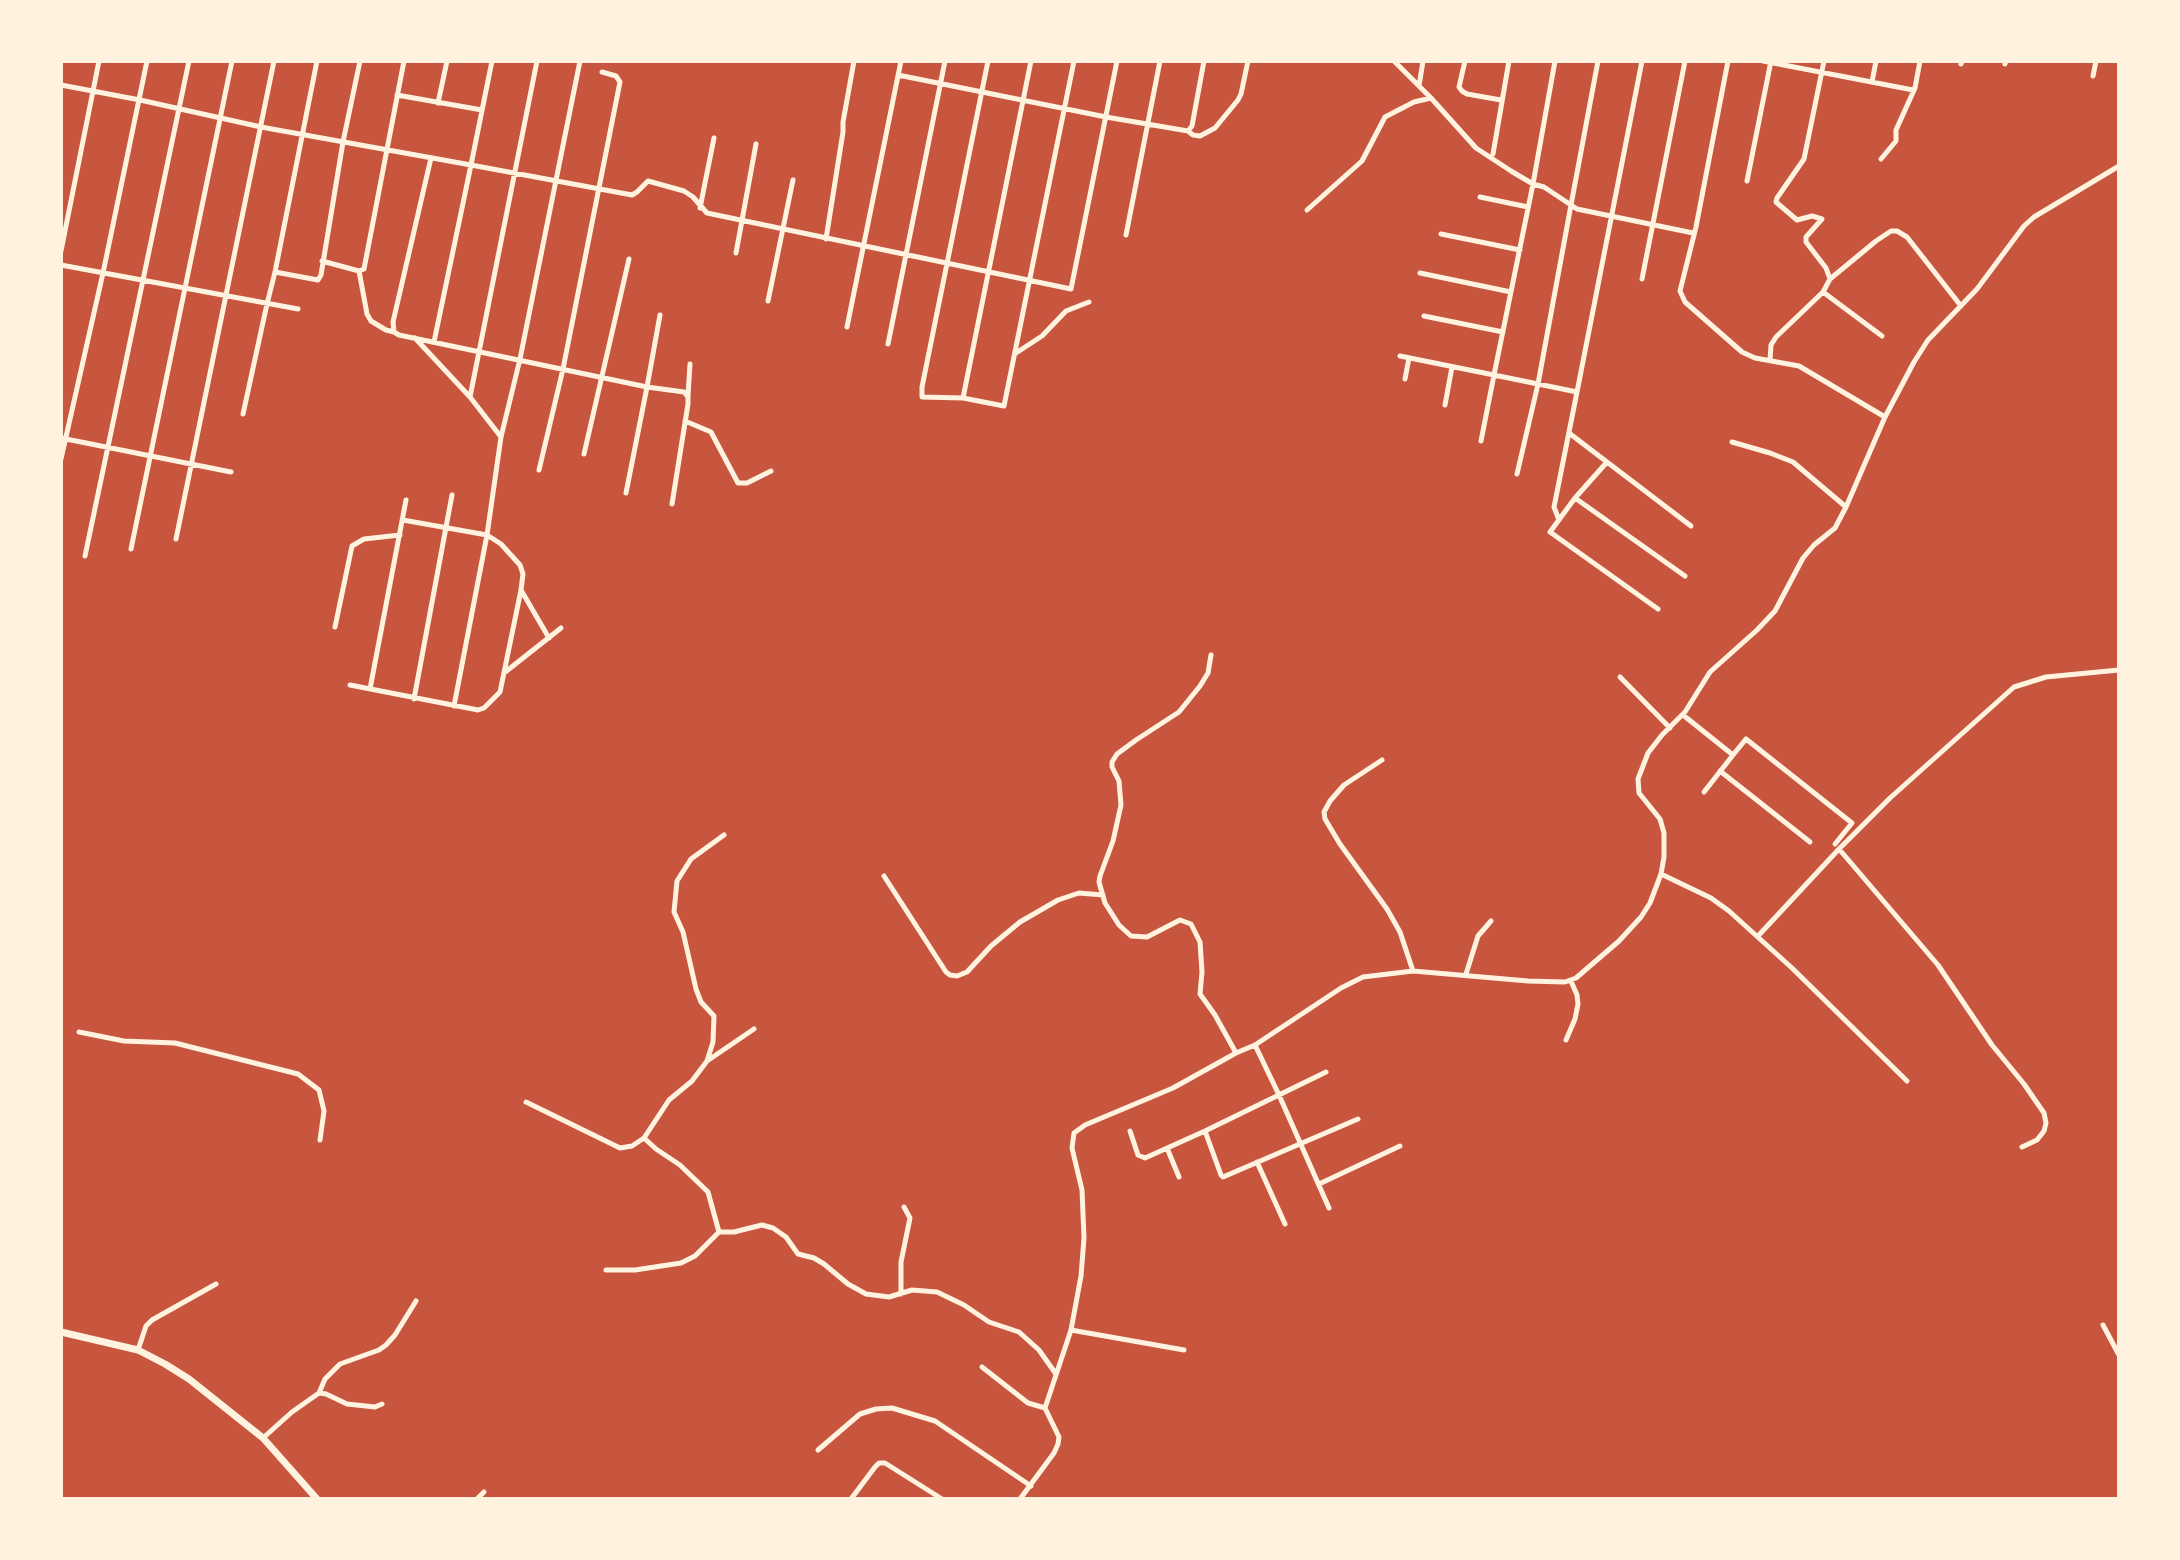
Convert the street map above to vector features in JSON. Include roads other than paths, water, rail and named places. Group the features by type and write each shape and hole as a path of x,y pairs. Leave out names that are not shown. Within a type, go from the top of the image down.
{"street":[{"path":"61,251 99,61"},
{"path":"61,459 63,438 103,273 147,61"},
{"path":"85,556 189,61"},
{"path":"131,548 232,61"},
{"path":"176,539 274,61"},
{"path":"243,414 275,272 317,61"},
{"path":"275,272 318,280 321,275 343,142 360,61"},
{"path":"359,271 365,264 404,61"},
{"path":"438,103 447,61"},
{"path":"434,341 492,61"},
{"path":"470,397 537,61"},
{"path":"454,706 487,535 501,437 520,359 580,61"},
{"path":"826,239 854,61"},
{"path":"847,327 901,61"},
{"path":"888,344 945,61"},
{"path":"988,61 922,397 963,398 1004,406 1074,61"},
{"path":"963,398 1031,61"},
{"path":"61,85 261,127 632,195 648,181 684,191 707,213 1071,289 1117,61"},
{"path":"1126,234 1160,61"},
{"path":"1188,131 1192,126 1204,61"},
{"path":"898,75 1188,131 1200,136 1220,123 1241,94 1248,61"},
{"path":"1394,61 1476,148 1533,184 1544,187 1577,209 1693,233"},
{"path":"1419,86 1423,61"},
{"path":"1465,61 1459,87 1462,91 1501,100"},
{"path":"1493,154 1509,61"},
{"path":"1481,441 1555,61"},
{"path":"1517,474 1538,384 1598,61"},
{"path":"1559,520 1554,507 1642,61"},
{"path":"1642,279 1685,61"},
{"path":"1728,61 1680,291 1685,302 1742,352 1755,358 1799,366 1885,417"},
{"path":"1763,61 1913,90"},
{"path":"1824,61 1804,159 1776,202 1797,220 1812,216 1822,219 1806,237 1806,242 1826,268 1830,279"},
{"path":"1872,82 1876,61"},
{"path":"1881,159 1896,141 1896,130 1913,90 1920,61"},
{"path":"2093,76 2096,61"},
{"path":"1747,181 1771,62"},
{"path":"539,470 600,189 620,82 616,76 602,72"},
{"path":"397,95 482,110"},
{"path":"1307,210 1362,161 1385,117 1414,102 1431,98"},
{"path":"700,208 714,138"},
{"path":"736,253 756,144"},
{"path":"394,332 393,322 430,158"},
{"path":"1020,1499 1054,1454 1058,1444 1059,1437 1045,1408 1071,1330 1078,1298 1084,1238 1082,1190 1072,1148 1074,1133 1085,1125 1173,1088 1255,1045 1363,977 1413,971 1528,981 1571,981 1619,941 1650,903 1661,874 1664,833 1655,812 1640,797 1638,779 1648,753 1683,715 1710,672 1758,630 1775,611 1803,558 1832,531 1846,508 1885,417 1928,340 1977,289 2024,226 2034,217 2119,166"},
{"path":"768,301 793,180"},
{"path":"1480,197 1528,207"},
{"path":"1770,360 1770,349 1776,337 1823,292 1830,279 1891,231 1897,231 1907,237 1961,306"},
{"path":"1441,234 1520,250"},
{"path":"584,454 629,259"},
{"path":"322,261 359,271"},
{"path":"61,265 298,309"},
{"path":"359,271 367,314 371,321 386,330 603,378 684,392 688,397"},
{"path":"1420,273 1511,292"},
{"path":"1823,292 1882,336"},
{"path":"1016,353 1042,336 1066,311 1088,302"},
{"path":"626,493 660,315"},
{"path":"1424,316 1503,332"},
{"path":"415,338 470,397 501,437"},
{"path":"1400,356 1577,392"},
{"path":"1405,379 1409,358"},
{"path":"672,504 685,421 690,364"},
{"path":"1445,405 1452,366"},
{"path":"685,421 711,432 738,483 747,483 771,471"},
{"path":"1569,433 1691,526"},
{"path":"63,438 231,472"},
{"path":"1732,442 1793,462 1846,508"},
{"path":"1607,462 1550,532 1658,609"},
{"path":"414,699 452,495"},
{"path":"1576,498 1685,576"},
{"path":"370,689 407,500"},
{"path":"350,685 478,710 484,708 500,692 521,590 523,575 520,565 501,544 487,535 403,520"},
{"path":"335,627 352,546 364,539 400,535"},
{"path":"521,590 549,638"},
{"path":"504,673 561,628"},
{"path":"1211,655 1208,673 1179,712 1117,754 1112,762 1119,782 1121,805 1110,853 1100,876 1102,895 1119,925 1132,936 1147,937 1180,920 1191,924 1200,942 1200,994 1236,1053"},
{"path":"1758,936 1837,846 2014,687 2046,677 2119,670"},
{"path":"1620,677 1670,727"},
{"path":"1683,715 1733,755"},
{"path":"1704,792 1746,739 1852,822 1837,846"},
{"path":"1382,760 1343,785 1324,812 1325,819 1340,845 1387,909 1400,932 1413,971"},
{"path":"1720,771 1810,842"},
{"path":"526,1102 620,1148 632,1146 644,1138 669,1100 692,1081 706,1061 713,1042 714,1016 701,1002 696,989 684,932 674,912 677,881 691,859 724,835"},
{"path":"1837,846 1938,965 1992,1045 2044,1113 2044,1131 2037,1140 2022,1147"},
{"path":"1661,874 1711,898 1758,936 1907,1082"},
{"path":"884,876 946,972 957,976 967,972 991,946 1020,922 1058,900 1079,894 1102,895"},
{"path":"1466,974 1478,936 1491,921"},
{"path":"1566,1040 1578,1004 1571,981"},
{"path":"706,1061 754,1029"},
{"path":"79,1032 124,1041 175,1043 298,1074 319,1090 324,1111 320,1140"},
{"path":"1255,1045 1329,1208"},
{"path":"1130,1131 1140,1158 1145,1158 1326,1072"},
{"path":"1205,1131 1222,1177 1358,1119"},
{"path":"644,1138 680,1165 708,1192 719,1232"},
{"path":"1319,1184 1400,1146"},
{"path":"1167,1148 1179,1177"},
{"path":"1257,1162 1285,1224"},
{"path":"901,1294 901,1262 910,1219 904,1207"},
{"path":"606,1270 635,1270 681,1263 695,1256 719,1232 734,1232 762,1225 774,1228 786,1237 798,1254 824,1264 855,1289 878,1297 912,1290 937,1292 964,1305 989,1322 1019,1332 1046,1359 1056,1374"},
{"path":"138,1350 146,1326 216,1284"},
{"path":"263,1438 292,1412 319,1393 325,1379 340,1364 386,1345 416,1301"},
{"path":"2103,1325 2119,1355"},
{"path":"1071,1330 1184,1350"},
{"path":"61,1332 138,1350 188,1379 263,1438 317,1499"},
{"path":"982,1367 1025,1401 1045,1408"},
{"path":"319,1393 347,1404 375,1407 382,1404"},
{"path":"818,1450 860,1414 892,1408 935,1421 1031,1486"},
{"path":"862,1499 853,1496 879,1463 885,1463 942,1499"},
{"path":"477,1499 484,1492"}]}
